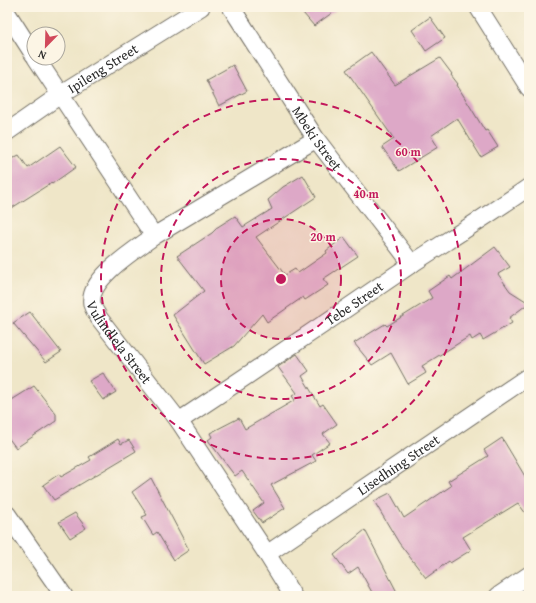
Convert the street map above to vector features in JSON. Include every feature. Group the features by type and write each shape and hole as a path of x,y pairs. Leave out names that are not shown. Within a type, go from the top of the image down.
{"street":[{"name":"Ipileng Street","path":"7,132 60,96 201,7"},
{"name":"Mbeki Street","path":"231,7 316,138 412,264"},
{"path":"478,7 529,88"},
{"path":"7,13 26,43"},
{"path":"41,66 154,236"},
{"name":"Vulindlela Street","path":"293,596 268,554 179,420 99,318 92,303 98,282 111,268 154,236 316,138"},
{"name":"Tebe Street","path":"179,420 297,343 412,264 529,187"},
{"name":"Lisedhing Street","path":"268,554 529,376"},
{"path":"7,514 64,596"},
{"path":"498,596 529,575"}],"building":[{"path":"298,7 340,7 314,26"},
{"path":"430,17 445,38 426,51 412,30"},
{"path":"371,52 395,85 440,58 452,74 451,75 458,84 457,85 485,131 487,130 498,147 481,157 457,118 431,136 438,147 399,171 382,147 394,139 346,70"},
{"path":"233,65 247,91 219,106 206,80"},
{"path":"60,146 76,167 52,184 51,183 7,211 7,161 19,155 28,168"},
{"path":"303,175 316,197 256,237 285,275 295,269 298,273 327,253 326,251 344,237 358,256 323,279 328,285 305,300 303,297 267,322 262,314 234,346 204,364 173,315 204,291 177,256 235,216 243,227 272,209 268,200 283,187"},
{"path":"495,247 510,267 498,274 510,291 529,303 509,318 512,323 483,340 480,335 472,340 470,336 422,366 426,373 408,384 391,353 372,365 354,343 385,324 387,326 432,298 428,291 450,276 452,279"},
{"path":"30,312 61,352 46,362 13,323"},
{"path":"297,354 309,371 302,376 320,406 323,404 337,424 323,434 330,443 312,455 316,461 271,485 285,508 262,523 253,511 264,503 242,471 235,476 208,440 212,437 210,433 239,418 245,429 295,400 292,396 297,393 278,367"},
{"path":"103,373 116,392 103,400 89,381"},
{"path":"34,386 56,414 56,421 16,448 7,436 7,403"},
{"path":"502,438 529,483 529,518 518,503 463,537 471,550 450,563 449,561 426,578 399,543 374,501 390,493 404,518 451,486 448,481 488,456 484,450"},
{"path":"118,439 121,444 129,440 136,451 54,500 43,485 59,474 61,477 91,460 89,457"},
{"path":"151,478 189,550 174,560 157,532 153,535 142,517 147,515 132,492"},
{"path":"75,513 86,528 70,538 59,522"},
{"path":"365,530 399,596 374,596 358,567 348,574 334,555"}]}
